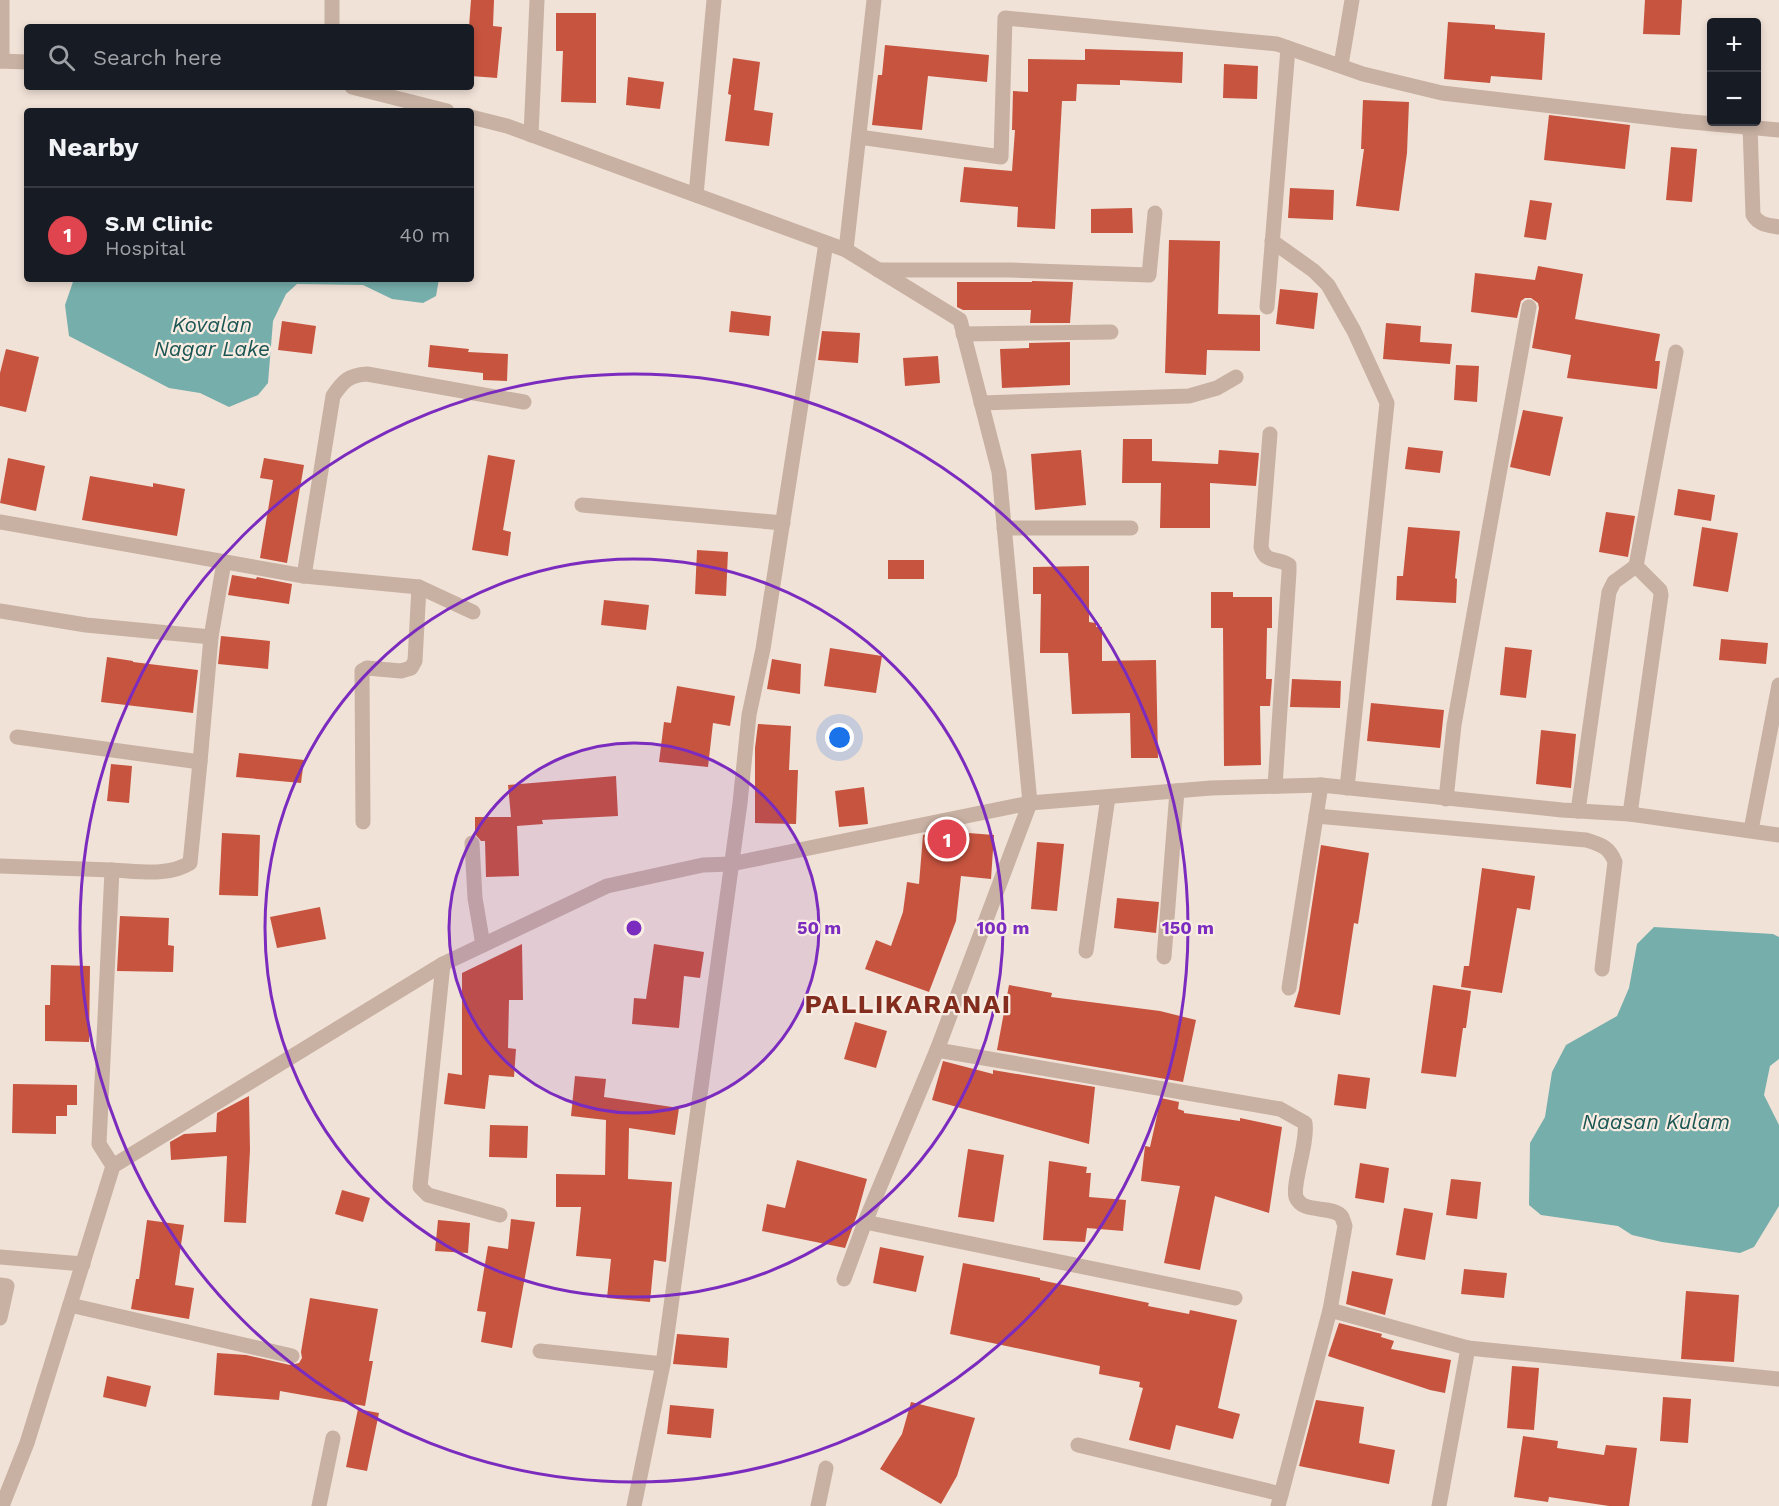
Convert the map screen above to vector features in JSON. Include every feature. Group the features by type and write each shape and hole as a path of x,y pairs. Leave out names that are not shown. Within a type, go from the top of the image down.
{"street":[{"path":"2,0 1,61 24,62"},
{"path":"332,0 332,24"},
{"path":"531,135 537,0"},
{"path":"696,195 714,0"},
{"path":"846,250 874,0"},
{"path":"1341,65 1352,0"},
{"path":"859,137 1001,157 1005,18 1277,44 1363,74 1442,93 1707,123"},
{"path":"1267,307 1288,48"},
{"path":"364,90 435,108"},
{"path":"474,118 507,126 846,250 960,320 999,472 1030,803 937,1050 865,1222 844,1279"},
{"path":"1779,130 1750,126 1753,215 1763,224 1779,227"},
{"path":"878,270 1010,270 1149,275 1155,213"},
{"path":"1272,241 1314,271 1328,285 1354,331 1387,403 1347,788"},
{"path":"634,1506 663,1364 749,715 763,649 826,243"},
{"path":"1446,799 1454,725 1529,307"},
{"path":"963,333 1112,332"},
{"path":"1578,811 1608,592 1614,582 1636,566 1676,352"},
{"path":"304,576 333,396 342,382 352,375 367,374 524,402"},
{"path":"981,403 1189,396 1217,388 1236,377"},
{"path":"1270,434 1261,548 1263,555 1268,559 1284,561 1289,565 1275,786"},
{"path":"582,505 783,523"},
{"path":"0,522 304,576 419,587 473,612"},
{"path":"1004,528 1131,528"},
{"path":"0,866 167,872 179,870 189,863 211,637 224,562"},
{"path":"1630,814 1661,595 1660,590 1636,566"},
{"path":"363,822 362,671 367,668 401,671 411,668 415,661 419,587"},
{"path":"0,611 86,625 211,637"},
{"path":"1752,830 1779,685"},
{"path":"17,737 200,762"},
{"path":"1288,988 1321,785"},
{"path":"2,1506 27,1443 113,1166 443,964 607,886 703,865 731,864 1030,803 1275,786 1321,785 1446,799 1630,814 1752,830 1779,836"},
{"path":"1164,957 1177,791"},
{"path":"1086,951 1108,796"},
{"path":"1316,816 1587,840 1600,844 1609,849 1615,862 1602,969"},
{"path":"472,843 475,898 483,945"},
{"path":"112,870 99,1144 113,1166"},
{"path":"443,964 420,1187 428,1196 500,1215"},
{"path":"937,1050 1281,1109 1305,1123 1307,1135 1296,1197 1300,1202 1312,1208 1336,1213 1342,1217 1345,1226 1330,1310 1279,1500 1078,1444"},
{"path":"865,1222 1235,1298"},
{"path":"0,1257 82,1264"},
{"path":"0,1285 7,1286 0,1318"},
{"path":"70,1305 292,1356"},
{"path":"1330,1310 1468,1348 1779,1379"},
{"path":"1438,1506 1468,1348"},
{"path":"540,1351 663,1364"},
{"path":"319,1506 333,1438"},
{"path":"818,1506 825,1468"}],"water":[{"name":"Kovalan Nagar Lake","path":"73,282 438,282 436,296 423,303 392,299 363,285 297,284 286,294 273,321 268,383 258,395 229,407 200,393 169,388 69,336 65,305"},
{"name":"Naasan Kulam","path":"1654,927 1773,934 1779,937 1779,1059 1770,1066 1764,1095 1779,1125 1779,1206 1754,1247 1740,1253 1662,1242 1632,1235 1618,1226 1541,1215 1529,1205 1530,1143 1545,1117 1552,1072 1566,1045 1617,1016 1629,988 1637,944"}],"building":[{"path":"471,0 494,0 493,26 502,27 497,78 474,76 474,24 469,24"},
{"path":"1645,0 1682,0 1680,35 1643,34"},
{"path":"556,13 596,13 596,103 561,102 563,51 556,51"},
{"path":"1448,22 1495,25 1495,29 1545,33 1542,80 1491,76 1490,83 1444,79"},
{"path":"885,45 989,55 987,82 928,76 922,130 872,125 878,75 882,75"},
{"path":"1085,49 1183,52 1182,83 1120,80 1120,85 1077,84 1076,101 1062,101 1055,229 1017,227 1018,207 960,202 964,167 1012,171 1015,130 1012,130 1013,91 1028,92 1028,59 1085,60"},
{"path":"733,58 760,62 754,110 773,113 769,146 725,141"},
{"path":"1224,64 1258,66 1257,99 1223,98"},
{"path":"628,77 664,82 660,109 626,105"},
{"path":"1363,100 1409,102 1407,153 1399,211 1356,206 1364,149 1361,149"},
{"path":"1549,115 1630,125 1625,169 1544,160"},
{"path":"1671,147 1697,149 1692,202 1666,200"},
{"path":"1290,188 1334,190 1333,220 1288,218"},
{"path":"1530,200 1552,203 1546,240 1524,237"},
{"path":"1132,208 1133,233 1091,233 1091,209"},
{"path":"1169,240 1220,241 1218,314 1260,315 1260,351 1207,350 1206,375 1165,373"},
{"path":"1538,266 1583,274 1575,319 1660,334 1655,361 1660,361 1657,389 1567,378 1571,355 1532,348 1539,308 1538,303 1531,298 1521,301 1517,318 1471,312 1475,273 1535,280"},
{"path":"957,282 1073,282 1070,323 1030,323 1031,310 963,310 957,307"},
{"path":"1280,289 1318,293 1314,329 1276,324"},
{"path":"731,311 771,316 769,336 729,332"},
{"path":"282,321 316,326 312,354 278,350"},
{"path":"1386,323 1421,326 1420,342 1452,344 1450,364 1383,359"},
{"path":"822,331 860,333 858,363 818,360"},
{"path":"1070,342 1070,385 1002,388 1000,349 1029,348 1029,343"},
{"path":"430,345 469,349 468,352 508,354 507,381 483,380 483,373 428,367"},
{"path":"6,349 39,357 26,412 0,406 0,373"},
{"path":"938,356 940,383 905,386 903,358"},
{"path":"1456,365 1479,366 1477,402 1454,400"},
{"path":"1523,410 1563,417 1550,476 1510,467"},
{"path":"1123,439 1152,439 1152,461 1218,464 1219,450 1259,453 1256,486 1210,483 1210,528 1160,528 1161,483 1122,483"},
{"path":"1408,447 1443,451 1440,473 1405,469"},
{"path":"1081,450 1086,505 1035,510 1031,454"},
{"path":"488,455 515,460 503,530 511,532 508,556 472,550"},
{"path":"8,458 45,466 36,511 0,503"},
{"path":"264,458 304,465 287,563 260,558 273,480 260,478"},
{"path":"90,476 153,487 153,483 185,489 177,536 82,520"},
{"path":"1678,489 1715,495 1711,521 1674,515"},
{"path":"1606,512 1635,516 1628,557 1599,552"},
{"path":"1408,527 1460,531 1455,578 1457,579 1456,603 1396,600 1397,576 1403,576"},
{"path":"1702,527 1738,533 1728,592 1693,586"},
{"path":"697,550 728,552 726,596 695,594"},
{"path":"888,560 924,560 924,579 888,579"},
{"path":"1089,566 1089,622 1096,623 1096,627 1102,627 1102,661 1156,660 1158,758 1131,758 1130,713 1072,714 1068,653 1040,653 1041,594 1033,594 1033,567"},
{"path":"232,575 292,584 289,604 228,595"},
{"path":"1211,592 1233,592 1233,597 1272,597 1272,628 1267,628 1266,679 1272,679 1270,706 1260,706 1261,765 1224,766 1223,628 1211,628"},
{"path":"604,600 649,605 646,630 601,625"},
{"path":"221,636 270,641 268,669 218,664"},
{"path":"1721,639 1768,643 1766,664 1719,660"},
{"path":"1505,647 1532,650 1526,698 1500,695"},
{"path":"830,648 882,656 876,693 824,686"},
{"path":"107,657 198,670 193,713 101,702"},
{"path":"772,659 801,664 800,694 767,689"},
{"path":"1292,679 1341,681 1340,708 1290,707"},
{"path":"677,686 735,696 730,726 713,723 708,767 659,762 664,722 671,723"},
{"path":"1371,703 1444,710 1440,748 1367,741"},
{"path":"758,724 791,726 789,770 798,770 796,824 755,823 755,748"},
{"path":"1541,730 1576,734 1571,788 1536,784"},
{"path":"239,753 304,760 301,783 236,777"},
{"path":"111,764 132,766 129,803 107,801"},
{"path":"616,776 618,816 542,820 543,824 517,826 519,876 486,877 485,841 481,841 475,834 475,817 511,817 508,785"},
{"path":"864,787 868,824 839,827 835,791"},
{"path":"942,831 994,835 991,879 961,876 956,921 929,992 865,969 876,940 891,946 903,912 907,882 919,884 923,835"},
{"path":"222,833 260,835 258,896 219,895"},
{"path":"1037,842 1064,844 1057,911 1031,909"},
{"path":"1321,845 1369,853 1358,924 1354,923 1340,1015 1294,1007 1299,990"},
{"path":"1482,868 1535,876 1530,910 1517,908 1502,993 1461,987 1464,966 1469,966"},
{"path":"1117,898 1159,902 1156,933 1114,928"},
{"path":"320,907 326,939 277,948 270,917"},
{"path":"120,916 169,918 168,945 174,946 173,972 117,971"},
{"path":"522,944 523,1000 509,1000 508,1048 516,1049 514,1077 489,1075 485,1109 444,1104 448,1073 462,1075 462,973"},
{"path":"654,944 704,952 700,978 684,976 679,1028 632,1024 634,998 646,999"},
{"path":"51,965 90,966 89,1042 45,1041 45,1005 50,1005"},
{"path":"1009,985 1052,993 1051,997 1160,1011 1196,1020 1183,1082 997,1050"},
{"path":"1433,985 1471,991 1456,1077 1421,1073"},
{"path":"855,1022 887,1031 876,1068 844,1059"},
{"path":"943,1061 993,1074 993,1070 1095,1087 1089,1144 932,1100"},
{"path":"1338,1074 1370,1078 1366,1109 1334,1105"},
{"path":"575,1076 606,1079 604,1097 679,1108 675,1135 629,1128 628,1179 672,1182 666,1262 654,1260 650,1302 607,1298 611,1259 576,1256 581,1207 556,1207 556,1174 605,1175 606,1120 571,1116"},
{"path":"13,1084 77,1085 77,1105 67,1105 67,1116 56,1116 56,1134 12,1133"},
{"path":"249,1096 250,1150 246,1223 224,1222 227,1156 171,1160 170,1142 184,1134 216,1132 217,1113"},
{"path":"1161,1098 1179,1102 1178,1109 1184,1113 1240,1121 1240,1118 1282,1127 1269,1213 1215,1196 1200,1270 1164,1263 1180,1186 1141,1181 1145,1146 1150,1147"},
{"path":"490,1125 528,1126 527,1158 489,1157"},
{"path":"968,1149 1004,1155 994,1222 958,1217"},
{"path":"797,1160 867,1179 845,1248 762,1231 767,1204 785,1208"},
{"path":"1049,1161 1087,1167 1086,1173 1091,1173 1089,1197 1126,1200 1123,1231 1087,1228 1085,1242 1043,1240"},
{"path":"1360,1163 1389,1168 1384,1203 1355,1198"},
{"path":"1451,1179 1481,1182 1477,1219 1446,1215"},
{"path":"342,1190 370,1198 363,1222 335,1214"},
{"path":"1404,1208 1433,1213 1425,1260 1396,1255"},
{"path":"511,1219 535,1222 512,1348 481,1342 486,1312 477,1311 488,1246 508,1249"},
{"path":"147,1220 184,1225 175,1285 194,1288 189,1319 131,1309 136,1279 139,1279"},
{"path":"438,1220 470,1223 468,1253 435,1251"},
{"path":"880,1247 924,1256 916,1292 873,1283"},
{"path":"963,1263 1149,1303 1148,1306 1189,1314 1190,1310 1237,1320 1218,1408 1240,1414 1233,1439 1176,1425 1170,1450 1129,1440 1143,1388 1139,1387 1140,1382 1099,1374 1100,1366 950,1334"},
{"path":"1464,1269 1507,1273 1504,1298 1461,1294"},
{"path":"1352,1271 1393,1279 1385,1315 1346,1304"},
{"path":"1686,1291 1739,1295 1734,1362 1681,1359"},
{"path":"310,1298 378,1309 369,1361 373,1361 365,1406 280,1391 279,1400 214,1395 217,1353 246,1355 290,1365 299,1363 302,1358"},
{"path":"1339,1323 1382,1334 1381,1337 1394,1341 1391,1349 1451,1360 1445,1393 1328,1356"},
{"path":"677,1334 729,1338 727,1368 673,1364"},
{"path":"1512,1366 1539,1368 1534,1430 1507,1428"},
{"path":"107,1376 151,1386 146,1407 103,1397"},
{"path":"1663,1397 1691,1399 1688,1443 1660,1441"},
{"path":"1316,1400 1364,1407 1359,1443 1395,1450 1389,1484 1299,1466"},
{"path":"911,1402 975,1418 957,1476 941,1504 880,1469 902,1434"},
{"path":"670,1405 714,1409 711,1438 667,1434"},
{"path":"358,1409 379,1413 367,1471 346,1467"},
{"path":"1523,1436 1558,1441 1557,1448 1604,1455 1606,1445 1637,1448 1629,1506 1609,1506 1549,1497 1548,1502 1514,1497"}],"place":[{"name":"S.M Clinic","path":"947,839"}],"district":[{"name":"PALLIKARANAI","path":"908,1004"}]}
